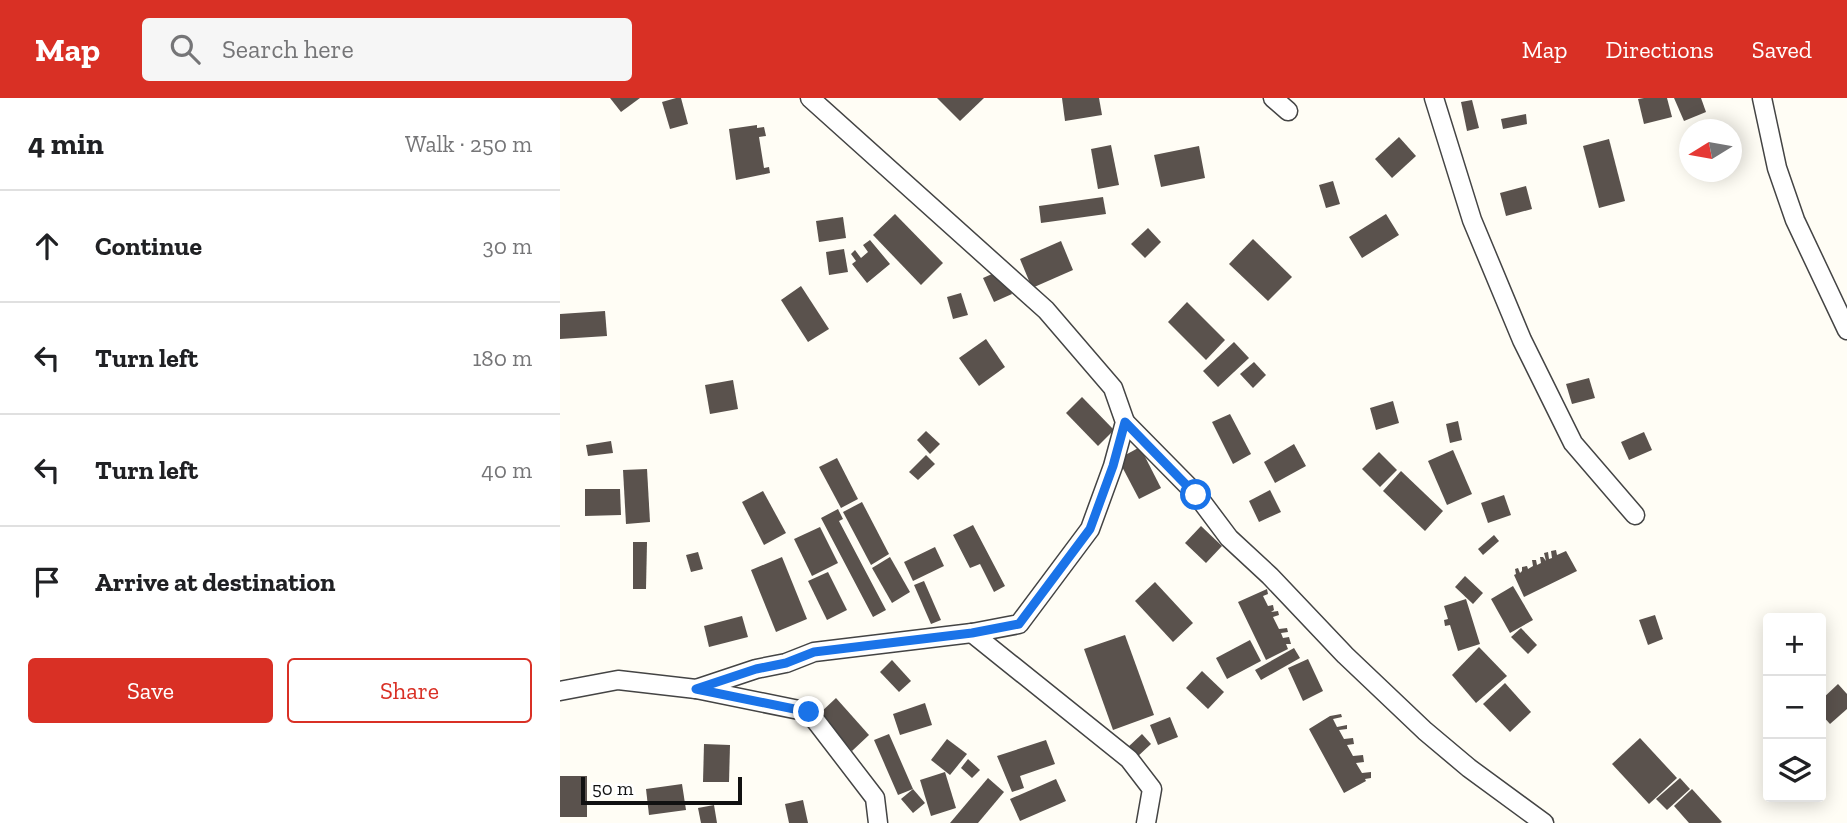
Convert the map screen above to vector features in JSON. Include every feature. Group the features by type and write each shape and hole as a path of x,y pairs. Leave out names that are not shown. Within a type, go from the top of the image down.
{"street":[{"path":"810,98 1046,310 1113,388 1125,422 1196,495 1229,538 1270,576 1345,655 1425,731 1469,768 1544,823"},
{"path":"1273,98 1288,111"},
{"path":"1434,98 1472,220 1522,340 1573,443 1635,515"},
{"path":"1762,98 1777,168 1795,220 1847,330"},
{"path":"696,689 756,669 786,663 814,652 972,633 1019,624 1090,529 1113,466 1125,422"},
{"path":"972,633 1129,759 1152,789 1146,823"},
{"path":"560,691 618,680 696,689 809,712 875,798 878,823"}],"building":[{"path":"610,98 640,98 621,112"},
{"path":"681,98 688,124 670,129 662,102"},
{"path":"937,98 984,98 960,121"},
{"path":"1062,98 1099,98 1102,115 1065,121"},
{"path":"1667,98 1672,117 1644,124 1638,99"},
{"path":"1674,98 1701,98 1706,112 1683,119"},
{"path":"1472,100 1479,128 1467,131 1461,102"},
{"path":"1526,114 1527,124 1503,129 1501,119"},
{"path":"757,125 757,128 764,127 766,136 759,137 764,168 769,167 770,173 736,180 729,129"},
{"path":"1399,137 1416,156 1392,178 1375,159"},
{"path":"1609,139 1625,201 1599,208 1583,146"},
{"path":"1111,145 1119,185 1098,189 1091,149"},
{"path":"1199,146 1205,178 1161,187 1154,155"},
{"path":"1333,181 1340,204 1326,208 1319,185"},
{"path":"1526,186 1532,209 1506,216 1500,193"},
{"path":"1103,197 1106,214 1041,223 1039,206"},
{"path":"895,214 943,263 921,285 873,235"},
{"path":"1386,214 1399,235 1362,258 1349,237"},
{"path":"843,217 846,238 819,242 816,221"},
{"path":"1148,228 1161,242 1145,258 1131,244"},
{"path":"1253,239 1292,277 1268,301 1229,264"},
{"path":"870,240 890,264 867,283 852,264 856,261 851,254 855,250 861,258 868,252 863,245"},
{"path":"1061,241 1073,270 1032,288 1020,259"},
{"path":"844,249 848,272 829,275 826,252"},
{"path":"1001,270 1012,294 994,302 983,278"},
{"path":"801,286 829,329 808,342 781,300"},
{"path":"961,293 968,315 953,319 947,297"},
{"path":"1187,302 1225,340 1206,360 1168,322"},
{"path":"605,311 607,336 560,339 560,314"},
{"path":"986,339 1005,367 979,386 959,358"},
{"path":"1234,342 1249,358 1218,387 1203,371"},
{"path":"1254,362 1266,375 1253,388 1240,374"},
{"path":"1589,378 1595,398 1572,404 1566,384"},
{"path":"733,380 738,409 710,414 705,385"},
{"path":"1082,397 1114,430 1098,446 1066,413"},
{"path":"1393,401 1399,423 1376,430 1370,408"},
{"path":"1230,414 1251,454 1233,464 1212,422"},
{"path":"1458,421 1462,440 1450,443 1446,424"},
{"path":"926,431 940,444 930,454 917,440"},
{"path":"1644,432 1652,450 1629,460 1621,442"},
{"path":"611,441 613,453 588,456 586,445"},
{"path":"1294,444 1306,466 1275,483 1264,462"},
{"path":"1140,447 1161,488 1139,499 1118,459"},
{"path":"1453,450 1472,494 1447,505 1428,461"},
{"path":"1379,452 1397,470 1380,487 1362,469"},
{"path":"926,455 935,464 918,480 909,472"},
{"path":"837,458 858,499 841,508 819,467"},
{"path":"647,469 650,522 626,524 623,470"},
{"path":"1401,471 1443,511 1425,531 1383,491"},
{"path":"585,489 620,489 621,515 585,516"},
{"path":"1270,490 1281,512 1259,522 1249,501"},
{"path":"763,491 786,533 764,545 742,502"},
{"path":"1504,495 1511,515 1488,523 1481,503"},
{"path":"862,502 889,554 871,565 843,512"},
{"path":"838,509 843,519 839,521 886,610 873,617 821,518"},
{"path":"973,525 1005,586 994,592 980,564 970,568 953,535"},
{"path":"1201,526 1222,546 1206,563 1185,543"},
{"path":"820,527 838,563 812,576 794,539"},
{"path":"1494,535 1499,541 1483,555 1478,549"},
{"path":"633,542 647,542 646,589 633,589"},
{"path":"935,547 944,566 913,581 904,562"},
{"path":"1556,550 1557,555 1566,551 1577,571 1524,597 1514,575 1515,569 1518,568 1520,573 1522,567 1527,566 1528,569 1533,566 1532,560 1536,560 1537,565 1541,563 1540,557 1546,561 1544,553 1548,552 1549,559 1552,558 1551,551"},
{"path":"698,552 703,569 691,572 686,555"},
{"path":"782,557 807,619 776,632 751,570"},
{"path":"890,557 910,592 892,603 872,568"},
{"path":"828,572 847,610 827,620 808,581"},
{"path":"1465,576 1483,593 1473,604 1455,587"},
{"path":"924,581 941,620 931,624 914,585"},
{"path":"1155,582 1193,623 1173,642 1135,601"},
{"path":"1513,586 1533,620 1510,633 1491,599"},
{"path":"1267,589 1268,594 1263,596 1268,606 1273,605 1274,610 1271,612 1278,611 1279,615 1273,617 1279,629 1287,628 1288,632 1281,633 1283,638 1289,637 1291,644 1286,644 1288,649 1266,660 1238,602"},
{"path":"1466,599 1480,644 1458,651 1450,625 1445,626 1444,620 1448,619 1444,606"},
{"path":"1655,615 1663,639 1648,645 1639,620"},
{"path":"742,616 748,637 709,647 704,626"},
{"path":"1521,628 1537,645 1528,654 1511,637"},
{"path":"1125,635 1154,715 1113,730 1084,649"},
{"path":"1250,640 1261,661 1227,679 1216,658"},
{"path":"1479,647 1507,676 1476,703 1452,675"},
{"path":"1294,648 1300,658 1261,680 1255,670"},
{"path":"1308,659 1323,691 1303,701 1288,668"},
{"path":"892,660 911,681 899,692 880,672"},
{"path":"1202,671 1224,692 1208,709 1186,688"},
{"path":"1505,683 1531,712 1510,732 1483,704"},
{"path":"1838,684 1847,694 1847,709 1830,724 1826,720 1826,695"},
{"path":"836,698 869,735 852,751 819,714"},
{"path":"925,703 932,725 900,735 893,714"},
{"path":"1341,714 1342,717 1333,719 1337,727 1347,725 1347,729 1339,730 1344,739 1353,738 1354,744 1347,745 1353,756 1363,755 1364,762 1356,763 1362,773 1371,772 1371,778 1344,793 1309,729 1330,716"},
{"path":"1170,717 1178,737 1158,745 1150,725"},
{"path":"889,734 913,789 898,795 874,740"},
{"path":"1142,734 1151,744 1136,758 1127,748"},
{"path":"1640,738 1677,778 1649,804 1612,764"},
{"path":"947,739 967,754 950,775 931,760"},
{"path":"1046,740 1055,764 1020,776 1024,788 1012,792 997,756"},
{"path":"704,744 730,745 729,782 703,782"},
{"path":"968,759 980,770 972,778 961,768"},
{"path":"945,772 956,808 931,816 920,780"},
{"path":"560,776 587,776 587,817 560,817"},
{"path":"988,778 1004,792 978,823 950,823"},
{"path":"1680,778 1690,789 1667,810 1656,799"},
{"path":"1056,779 1066,801 1020,821 1010,799"},
{"path":"682,784 686,810 649,815 646,789"},
{"path":"913,789 925,803 913,813 901,799"},
{"path":"1692,789 1722,822 1689,823 1674,806"},
{"path":"803,800 808,823 789,823 785,804"},
{"path":"714,805 717,823 701,823 698,808"}],"route":[{"path":"809,712 696,689 756,669 786,663 814,652 972,633 1019,624 1090,529 1113,466 1125,422 1196,495"}]}
